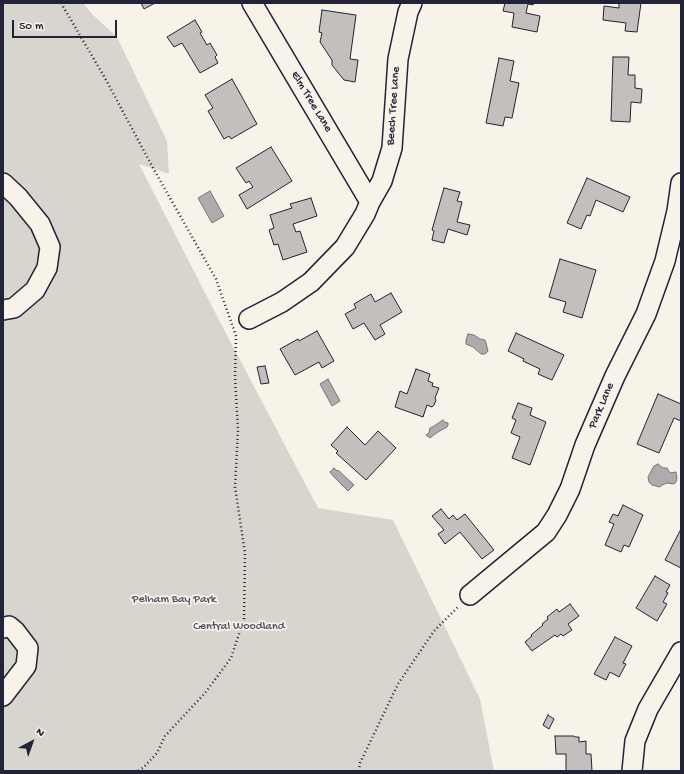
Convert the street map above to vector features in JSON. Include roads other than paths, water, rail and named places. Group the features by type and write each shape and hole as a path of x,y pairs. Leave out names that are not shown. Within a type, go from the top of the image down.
{"street":[{"name":"Elm Tree Lane","path":"252,3 370,202"},
{"name":"Beech Tree Lane","path":"249,319 282,302 311,282 345,247 365,214 382,181 392,148 398,59 408,12 412,3"},
{"path":"3,183 18,197 40,224 50,247 47,268 35,290 14,308 3,310"},
{"name":"Park Lane","path":"470,595 546,532 564,502 585,445 615,376 651,301 665,261 677,211 681,183"},
{"path":"3,628 9,626 15,631 28,648 26,666 3,696"},
{"path":"632,771 635,741 648,709 681,652"}],"park label":[{"name":"Pelham Bay Park","path":"174,600"},
{"name":"Central Woodland","path":"239,627"}]}
